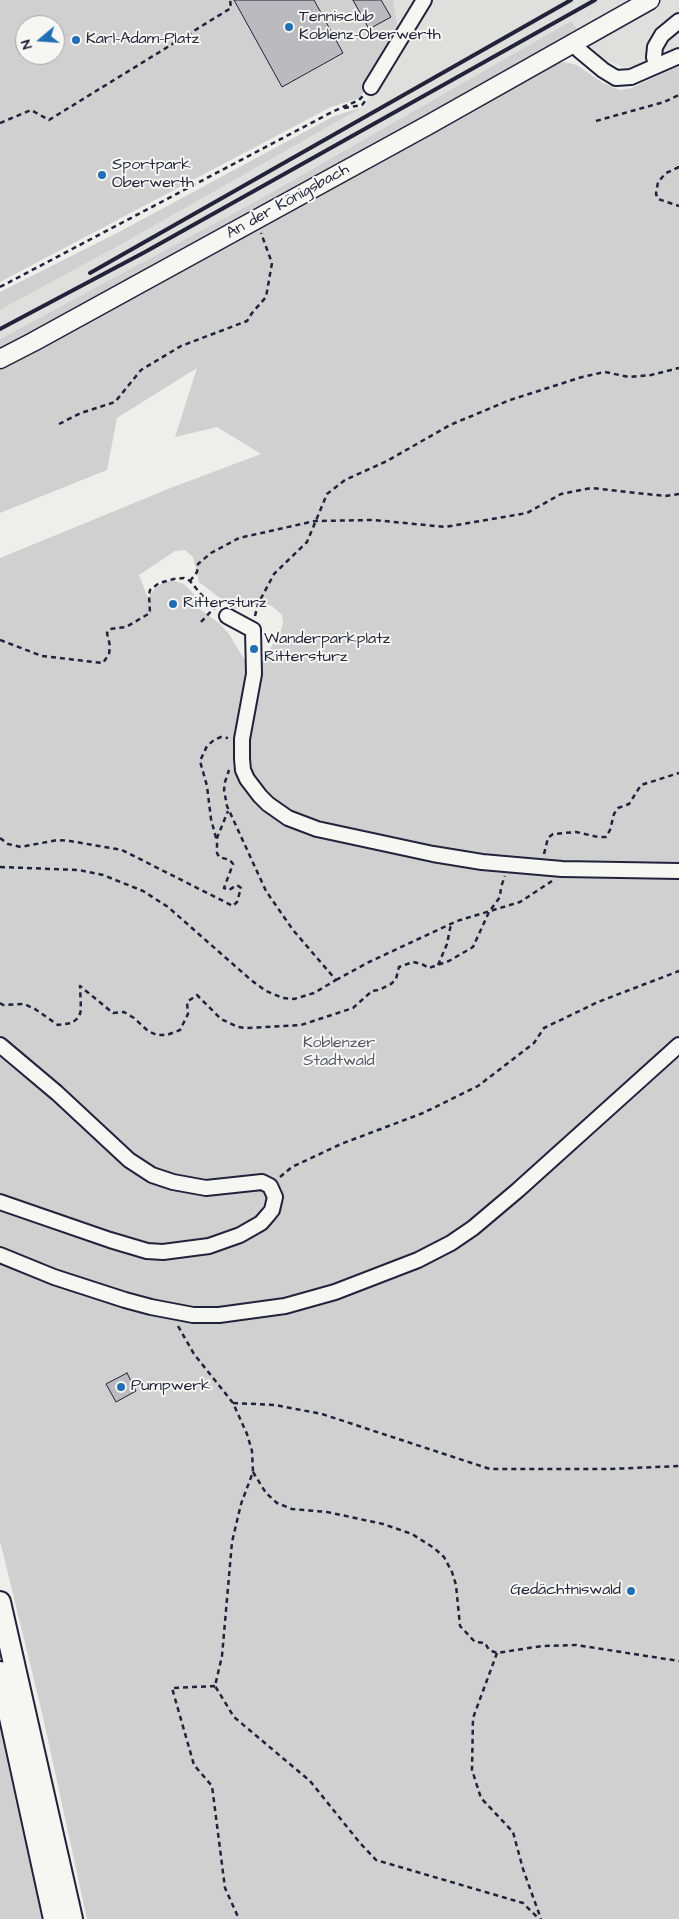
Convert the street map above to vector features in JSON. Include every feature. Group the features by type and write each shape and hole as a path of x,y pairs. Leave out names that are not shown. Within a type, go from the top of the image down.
{"highway":[{"path":"0,1602 72,1919"},
{"path":"0,1672 54,1919"}],"main road":[{"name":"An der Königsbach","path":"0,359 650,0"}],"street":[{"path":"371,87 424,0"},
{"path":"656,66 654,57 655,47 662,35 679,21"},
{"path":"574,43 579,50 616,78 630,77 679,56"},
{"path":"227,616 253,630 254,674 242,739 242,763 247,779 260,796 278,812 304,825 432,854 543,868 679,871"},
{"path":"0,1045 57,1092 129,1160 152,1174 172,1182 196,1187 214,1188 262,1182 270,1186 274,1197 272,1210 261,1223 249,1230 209,1246 163,1252 147,1251 110,1240 0,1202"},
{"path":"0,1255 86,1288 151,1307 201,1316 285,1306 335,1292 396,1270 437,1250 467,1232 492,1212 679,1045"}],"path":[{"path":"0,122 31,110 49,120 231,8 230,0"},
{"path":"342,108 362,105 371,87"},
{"path":"0,287 359,100 371,87"},
{"path":"596,121 664,102 679,95"},
{"path":"679,167 666,173 658,182 656,194 658,199 679,206"},
{"path":"59,424 81,413 115,402 141,370 181,346 247,321 266,297 272,263 254,220"},
{"path":"258,604 274,574 307,542 327,494 345,480 387,461 450,424 510,400 582,377 605,372 629,377 651,375 679,368"},
{"path":"190,581 197,572 197,564 211,553 239,538 315,521 374,520 445,527 526,513 561,494 591,488 665,496 679,494"},
{"path":"0,640 42,656 103,663 109,654 110,646 107,633 110,630 126,627 150,613 149,595 155,585 184,578 190,581 205,599 215,607 200,622"},
{"path":"0,838 8,844 21,847 57,840 112,847 132,854 230,905 235,905 240,888 237,885 230,890 224,888 233,864 230,860 222,859 218,855 217,838 211,819 207,786 200,761 207,746 214,740 221,737 242,739"},
{"path":"242,763 232,766 225,782 224,790 228,811 266,891 293,930 336,980"},
{"path":"543,868 548,838 554,834 576,832 606,837 618,808 629,804 641,785 679,773"},
{"path":"217,838 228,811"},
{"path":"0,1003 3,1005 24,1004 35,1009 58,1025 72,1023 79,1017 81,1010 80,986 113,1013 124,1012 134,1018 148,1031 157,1035 167,1035 180,1030 188,1014 187,1002 197,995 221,1019 238,1027 301,1025 353,1008 372,991 391,984 396,978 399,967 413,962 428,968 462,954 473,946 489,912 500,897 501,887 509,865"},
{"path":"0,867 78,870 103,875 143,891 168,907 266,991 282,998 294,999 314,993 369,962 451,924 520,902 549,884 562,869"},
{"path":"438,965 447,944 451,924"},
{"path":"270,1186 292,1167 341,1144 424,1113 478,1086 534,1043 544,1028 598,1002 679,971"},
{"path":"176,1312 175,1320 186,1343 234,1403 252,1451 253,1472 241,1504 232,1542 222,1656 215,1686 234,1718 310,1781 376,1860 523,1903 540,1919"},
{"path":"234,1403 275,1406 322,1414 490,1469 610,1469 679,1466"},
{"path":"253,1472 266,1493 277,1503 292,1509 327,1512 382,1524 412,1534 434,1548 444,1557 452,1572 456,1585 460,1626 475,1642 485,1644 489,1650 497,1654 542,1646 576,1645 679,1661"},
{"path":"497,1654 473,1718 472,1770 481,1798 513,1832 540,1919"},
{"path":"215,1686 172,1688 194,1765 212,1786 225,1888 239,1919"}],"shaded area":[{"path":"393,0 679,0 679,48 633,68 622,67 599,58 571,21 258,200 0,339 0,310 120,245 363,107 402,46"}],"green space":[{"name":"Sportpark Oberwerth","path":"0,0 393,0 399,33 360,98 331,107 0,282"},
{"path":"571,21 578,30 396,134 0,351 0,339 258,200"},
{"name":"Koblenzer Stadtwald","path":"564,62 577,65 603,83 620,90 632,88 679,65 679,1919 87,1919 43,1717 0,1541 0,558 173,487 261,454 217,427 175,437 197,368 117,418 107,470 0,513 0,368 548,65","holes":["185,550 193,557 199,582 234,609 264,603 272,606 282,615 283,623 281,630 261,665 247,664 229,634 220,624 197,607 194,594 184,584 167,581 155,588 148,598 139,575 175,551"]},
{"path":"363,107 120,245 0,310 0,292 119,232 334,116"},
{"path":"0,1729 15,1798 42,1919 0,1919"}],"building":[{"name":"Tennisclub Koblenz-Oberwerth","path":"234,0 314,0 343,53 282,87"},
{"path":"353,0 381,0 391,17 369,29"},
{"name":"Pumpwerk","path":"127,1373 136,1391 116,1402 106,1384"}],"railway":[{"path":"90,273 571,0"},
{"path":"0,329 145,252 595,0"}],"place":[{"name":"Tennisclub Koblenz-Oberwerth","path":"289,27"},
{"name":"Karl-Adam-Platz","path":"76,40"},
{"name":"Sportpark Oberwerth","path":"102,175"},
{"name":"Rittersturz","path":"173,604"},
{"name":"Wanderparkplatz Rittersturz","path":"254,649"},
{"name":"Pumpwerk","path":"121,1387"},
{"name":"Gedächtniswald","path":"631,1591"}]}
